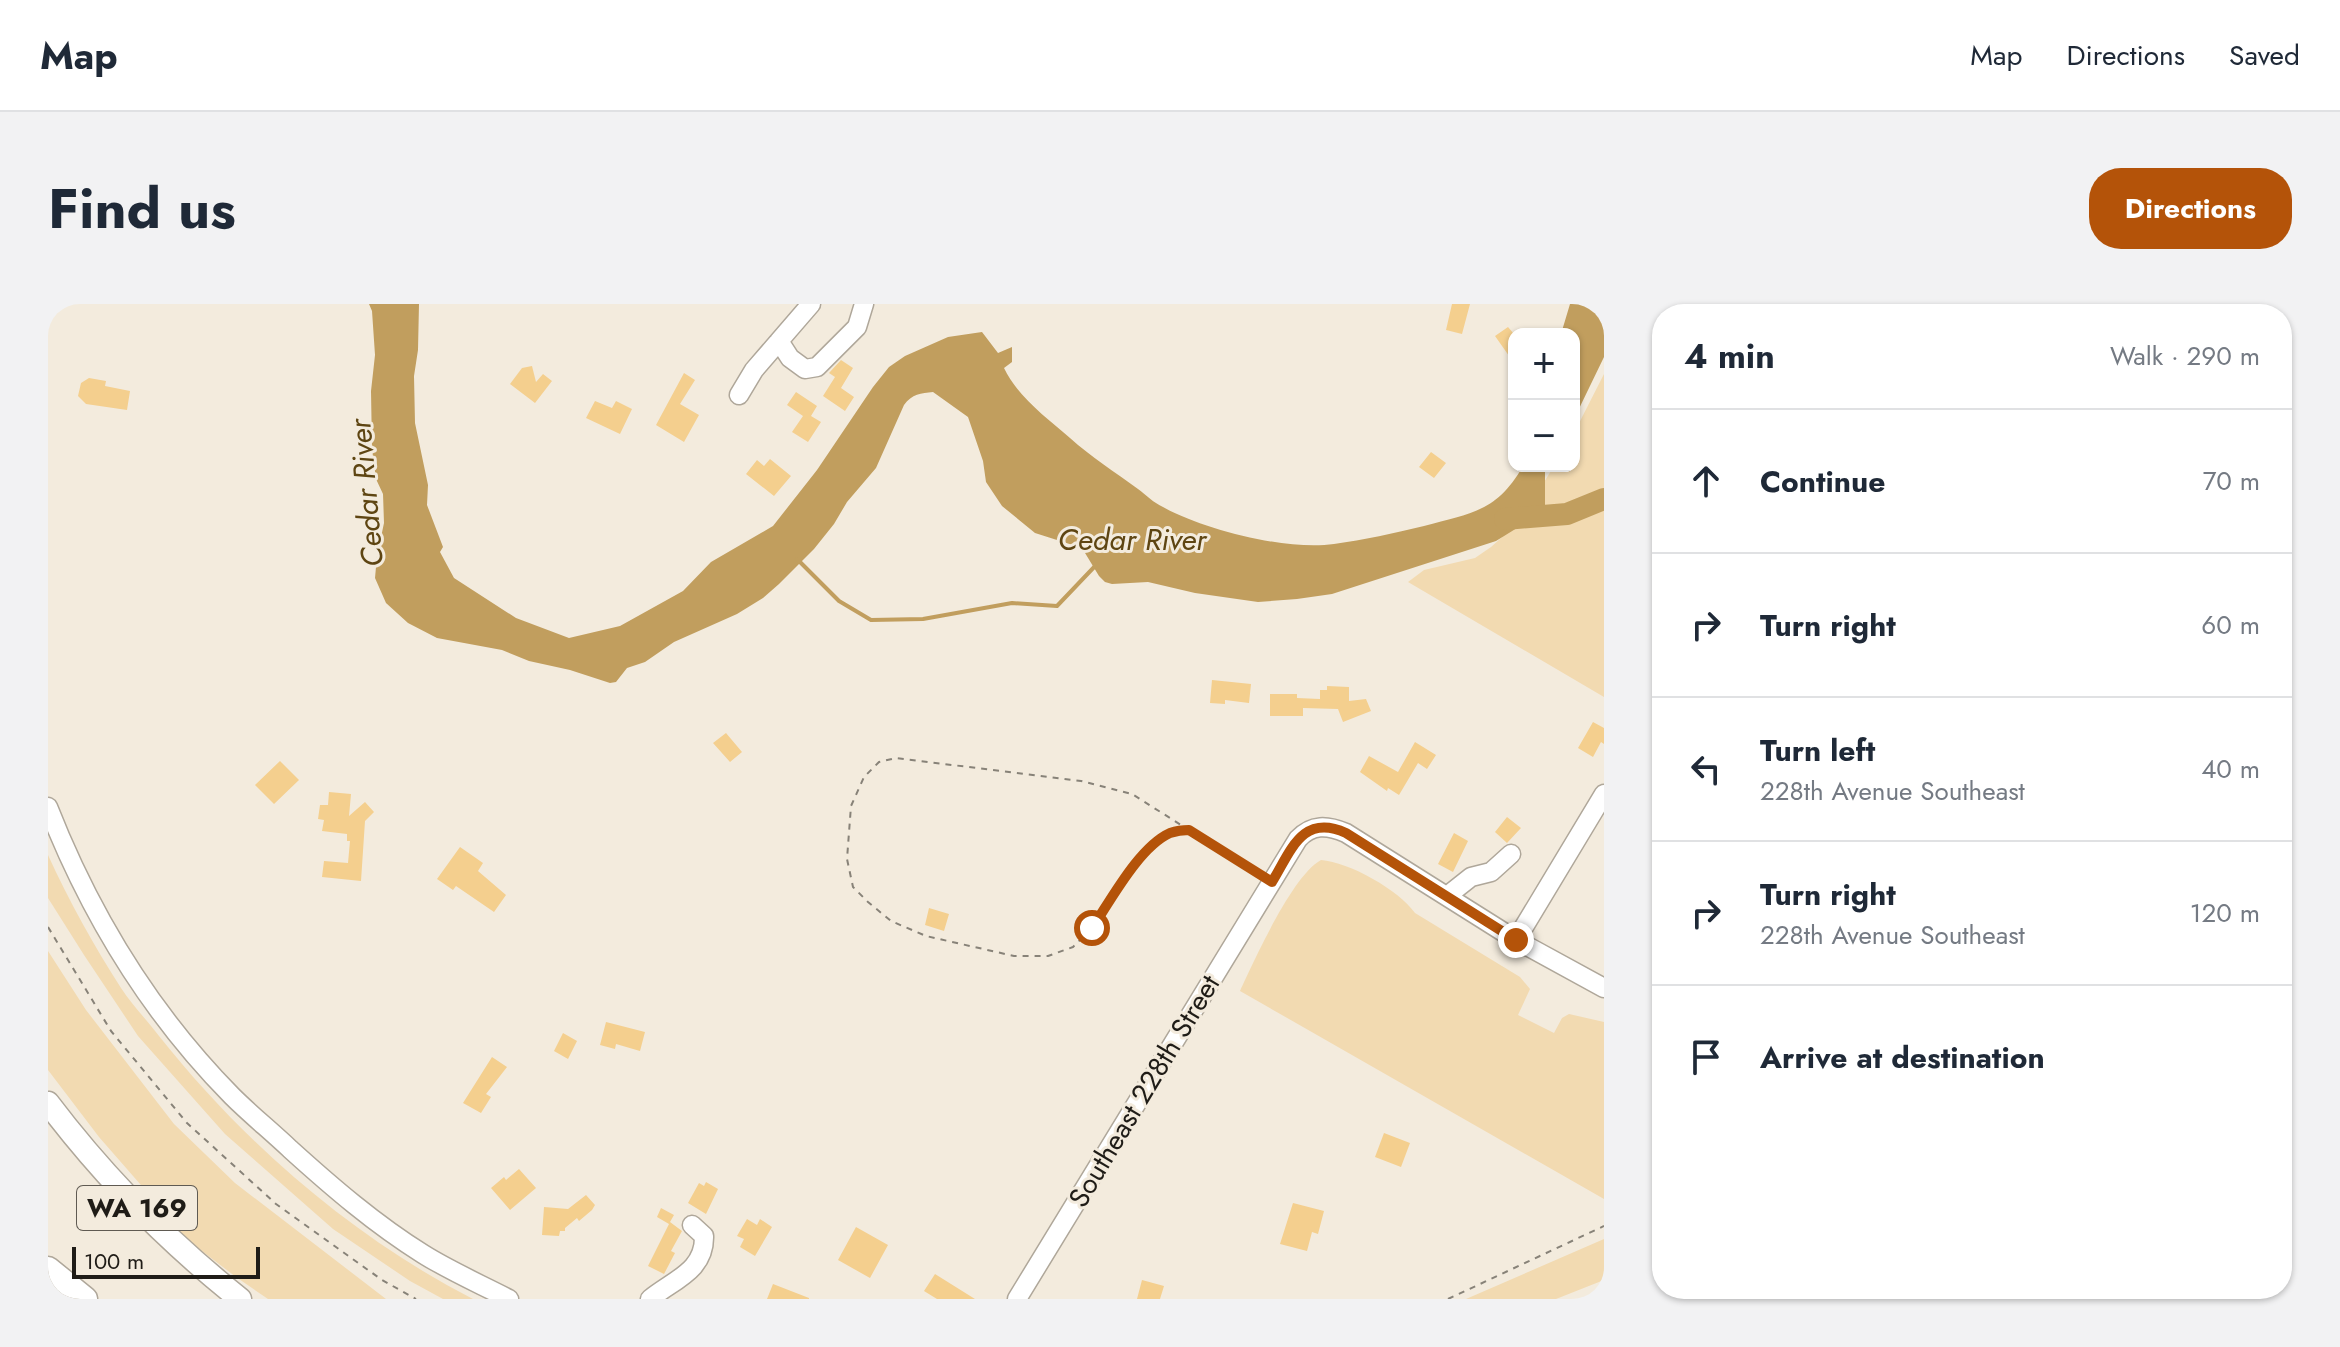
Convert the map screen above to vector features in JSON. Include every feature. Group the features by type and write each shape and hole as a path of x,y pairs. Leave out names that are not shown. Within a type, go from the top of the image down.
{"highway":[{"path":"48,1269 85,1299"}],"main road":[{"name":"WA 169","path":"48,1103 143,1214 240,1299"}],"street":[{"path":"739,395 754,370 811,304"},
{"path":"779,341 790,358 805,369 817,367 857,327 864,304"},
{"path":"1516,940 1604,794"},
{"path":"48,807 80,883 100,920 154,1004 231,1095 364,1212 423,1254 509,1299"},
{"name":"Southeast 228th Street","path":"1017,1299 1302,835 1319,827 1333,828 1516,940 1604,988"},
{"path":"1447,896 1471,877 1491,872 1511,854"},
{"path":"650,1299 697,1266 704,1247 704,1236 692,1225"}],"path":[{"path":"1189,830 1172,832 1153,845 1083,938 1073,947 1048,956 1014,956 926,936 891,921 853,887 847,859 851,806 864,777 879,762 896,758 1081,781 1132,794 1272,882"},
{"path":"48,927 111,1031 187,1123 276,1204 382,1280 416,1299"},
{"path":"1448,1299 1604,1226"}],"shaded area":[{"path":"1604,374 1604,697 1408,582 1424,570 1475,558 1491,547 1520,521 1550,472 1580,472 1580,421"},
{"path":"48,855 82,923 125,994 226,1113 302,1184 343,1216 385,1247 473,1299 443,1299 410,1281 333,1229 225,1134 138,1036 84,955 48,898"},
{"path":"1321,860 1345,866 1372,879 1398,895 1415,913 1520,977 1530,989 1518,1015 1554,1033 1562,1018 1569,1014 1604,1022 1604,1199 1240,991 1287,900 1298,883"},
{"path":"48,951 86,1010 174,1124 235,1183 386,1299 268,1299 156,1216 161,1208 99,1137 48,1070"},
{"path":"1604,1239 1604,1280 1556,1299 1466,1299"}],"water":[{"name":"Cedar River","path":"369,304 419,304 414,376 415,423 428,485 427,505 443,547 440,552 454,578 516,618 569,638 620,626 683,591 711,562 773,526 817,470 889,367 905,356 948,337 982,332 998,353 1012,347 1012,362 1004,368 1010,378 1033,406 1078,445 1160,505 1223,531 1270,541 1315,545 1390,534 1456,518 1481,508 1503,493 1519,472 1545,472 1545,505 1496,541 1332,594 1258,602 1195,593 1148,582 1112,584 1099,576 1082,548 1035,533 1002,506 986,482 983,461 968,417 933,392 925,393 907,401 876,468 814,549 779,584 737,614 674,642 645,662 627,668 616,682 610,683 529,661 502,650 437,638 408,623 386,603 375,578 384,523 383,494 376,479 372,449 371,391 375,355"},
{"path":"1570,304 1604,304 1604,357 1580,407 1580,328 1563,328"}],"building":[{"path":"1452,304 1470,304 1462,334 1446,330"},
{"path":"1509,328 1508,354 1495,336"},
{"path":"841,360 853,368 841,388 854,397 845,411 823,396 835,377 829,373"},
{"path":"532,366 536,382 543,374 552,381 535,403 510,384 522,368"},
{"path":"684,373 695,380 680,404 699,415 684,442 656,425"},
{"path":"89,378 106,381 105,386 130,391 127,410 86,404 78,396 81,383"},
{"path":"796,392 817,406 811,416 821,422 808,442 792,432 803,416 787,405"},
{"path":"595,401 612,408 616,401 632,409 620,434 586,418"},
{"path":"1431,452 1446,463 1434,478 1419,467"},
{"path":"770,459 791,476 774,496 746,474 757,460 764,466"},
{"path":"1212,680 1251,684 1249,703 1225,700 1225,704 1210,703"},
{"path":"1327,686 1349,687 1349,701 1366,699 1371,711 1343,722 1338,709 1303,708 1303,716 1270,716 1270,694 1297,694 1297,698 1320,699 1320,690 1327,690"},
{"path":"1593,722 1604,728 1604,744 1601,742 1593,757 1578,748"},
{"path":"726,733 742,752 730,762 713,743"},
{"path":"1415,742 1436,755 1427,769 1418,763 1399,795 1388,788 1387,791 1360,772 1369,756 1398,772"},
{"path":"280,761 299,780 274,804 255,785"},
{"path":"329,792 351,794 349,816 365,802 374,812 365,821 361,881 322,877 324,861 348,863 350,841 347,841 347,834 322,831 324,820 318,819 320,805 328,805"},
{"path":"1507,817 1521,828 1507,843 1495,832"},
{"path":"1454,833 1468,841 1453,872 1438,864"},
{"path":"460,847 483,863 478,871 506,895 494,912 456,886 453,890 437,879"},
{"path":"929,908 949,914 944,931 925,925"},
{"path":"606,1022 645,1032 640,1051 616,1044 615,1049 600,1045"},
{"path":"563,1033 577,1041 568,1059 554,1051"},
{"path":"492,1057 507,1067 486,1094 491,1097 481,1113 463,1103"},
{"path":"1384,1133 1410,1143 1401,1167 1375,1157"},
{"path":"519,1169 536,1188 510,1210 491,1188"},
{"path":"706,1182 718,1189 706,1214 688,1203 699,1183 704,1186"},
{"path":"586,1195 595,1205 592,1210 579,1221 577,1218 565,1231 560,1231 559,1236 542,1235 544,1207 568,1209"},
{"path":"1293,1203 1324,1211 1318,1234 1312,1232 1307,1251 1280,1244"},
{"path":"661,1208 674,1215 670,1222 682,1231 671,1251 675,1253 664,1274 648,1266 669,1224 657,1217"},
{"path":"747,1219 757,1225 760,1219 772,1227 755,1256 740,1247 744,1239 737,1236"},
{"path":"856,1227 888,1245 870,1278 838,1260"},
{"path":"935,1274 975,1299 937,1299 924,1291"},
{"path":"1142,1280 1164,1286 1160,1299 1137,1299"},
{"path":"773,1284 809,1298 809,1299 767,1299"}],"waterway":[{"name":"Cedar River","path":"1505,519 1567,514 1604,499"},
{"path":"797,559 839,601 871,620 923,619 1012,603 1057,606 1097,564"}],"route":[{"path":"1092,928 1138,861 1153,845 1172,832 1189,830 1272,882 1298,839 1308,830 1319,827 1346,833 1516,940"}]}
